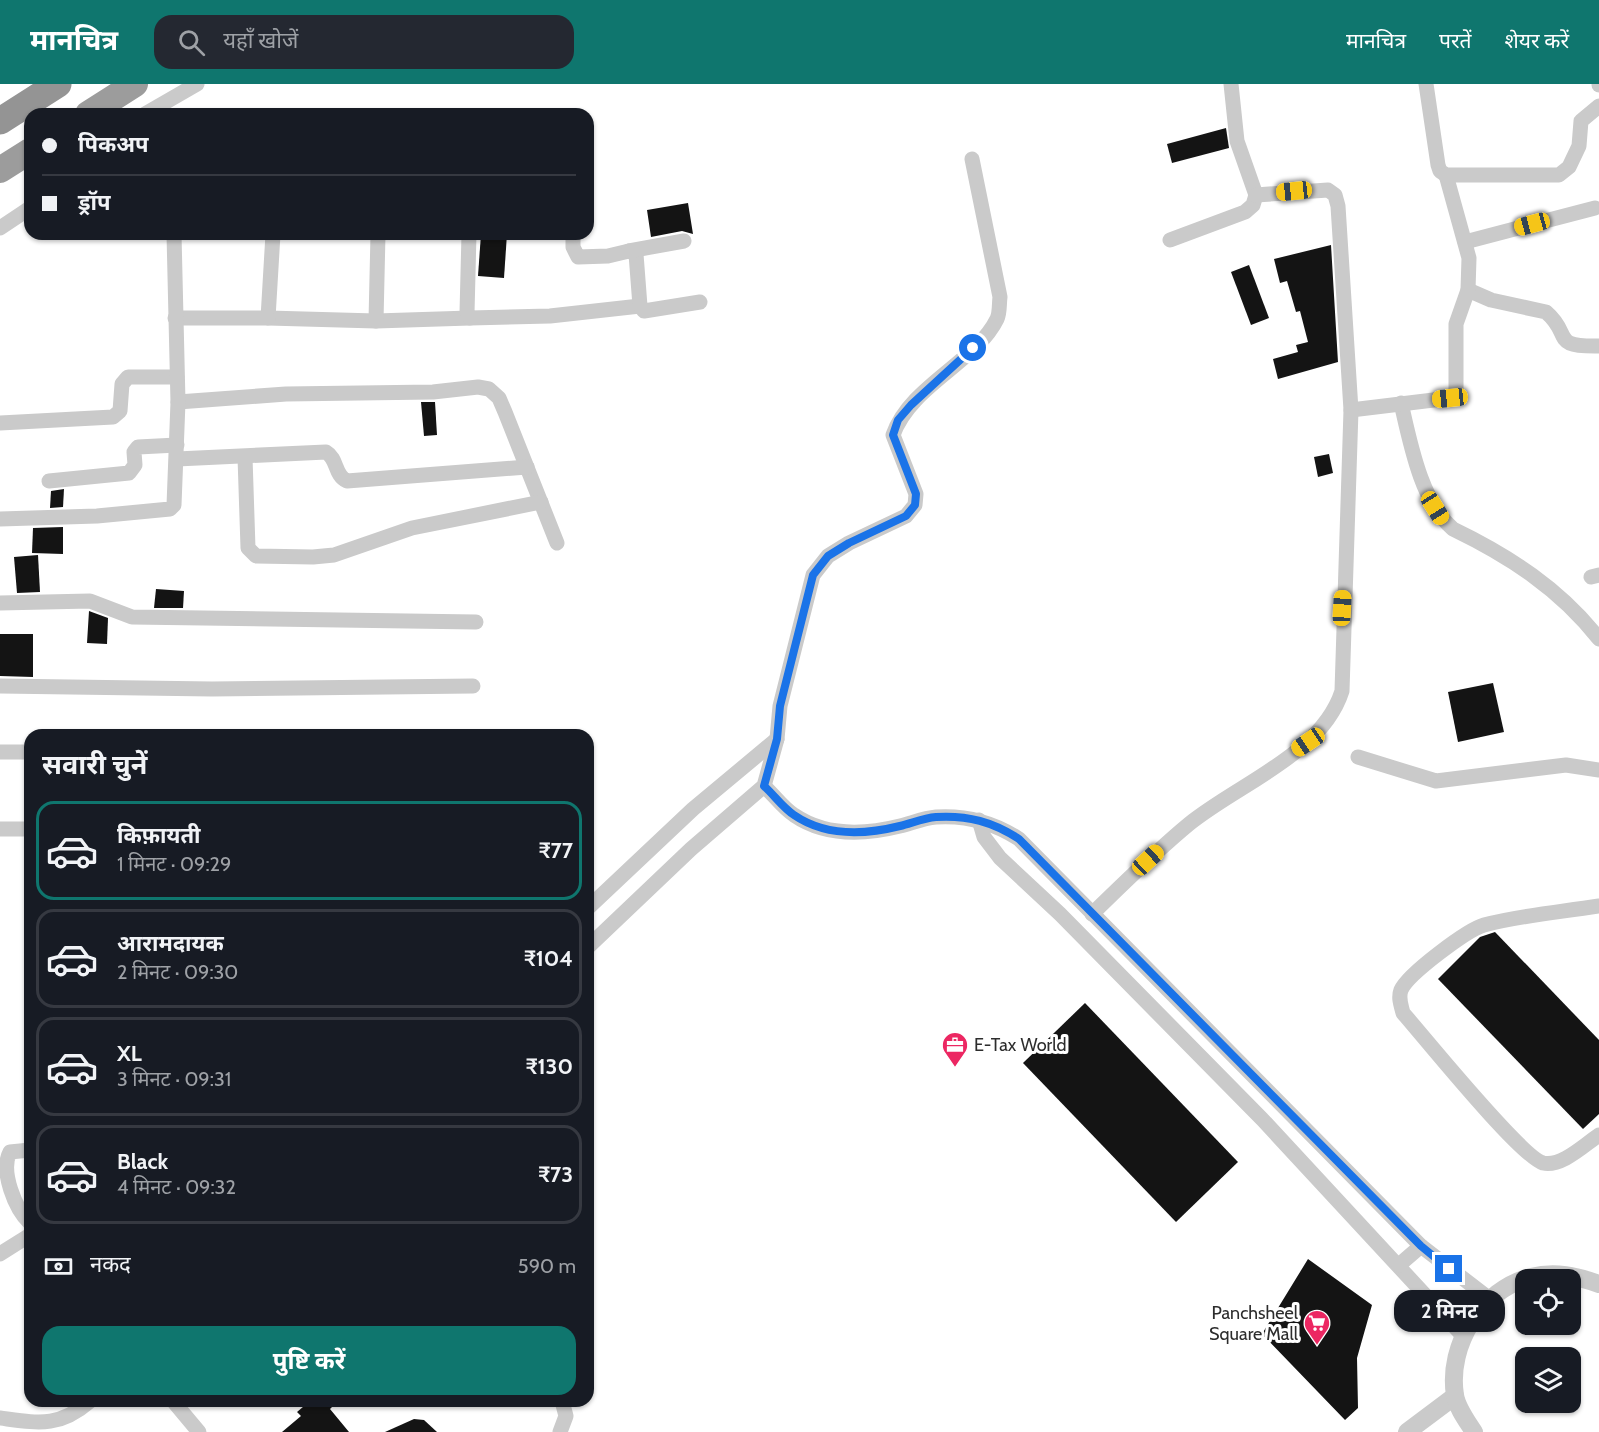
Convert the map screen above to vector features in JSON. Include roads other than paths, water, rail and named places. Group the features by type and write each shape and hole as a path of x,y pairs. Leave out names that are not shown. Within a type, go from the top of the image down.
{"highway":[{"path":"0,121 58,84"},
{"path":"97,108 135,84"},
{"path":"0,170 24,155"}],"street":[{"path":"168,108 197,84"},
{"path":"1170,240 1245,212 1253,205 1256,195 1237,141 1231,84"},
{"path":"1426,84 1438,165 1440,171 1446,175 1559,175 1569,167 1579,146 1581,121 1599,106"},
{"path":"594,941 691,849 764,786 777,739 780,706 813,575 828,556 849,543 906,516 915,505 916,494 893,435 898,420 988,333 998,317 1000,297 972,159"},
{"path":"1351,410 1450,398 1456,393 1456,324 1468,290 1469,258 1446,175"},
{"path":"1092,914 1191,822 1308,742 1325,725 1337,705 1341,692 1351,410 1343,263 1335,195 1328,190 1314,189 1256,195"},
{"path":"1466,242 1595,208"},
{"path":"0,228 24,212"},
{"path":"0,519 97,516 170,509 177,501 178,402 174,240"},
{"path":"268,318 273,240"},
{"path":"376,321 378,240"},
{"path":"469,240 467,313 470,318"},
{"path":"573,240 573,248 578,257 608,256 684,241"},
{"path":"629,251 636,255 640,306 644,311 700,302"},
{"path":"1468,290 1491,300 1546,312 1552,317 1562,340 1570,345 1599,346"},
{"path":"175,318 376,321 550,316 640,306"},
{"path":"0,423 112,417 120,411 122,384 128,377 177,377"},
{"path":"178,402 286,394 433,392 478,387 489,389 499,398 557,543"},
{"path":"1401,403 1418,466 1442,519 1453,529 1527,570 1563,599 1599,639"},
{"path":"49,481 129,473 135,465 134,452 138,447 245,457 326,452 332,456 338,473 347,481 527,467"},
{"path":"245,457 248,548 256,556 334,555 412,528 541,502"},
{"path":"0,603 90,602 123,615 154,617 476,622"},
{"path":"0,686 212,689 473,686"},
{"path":"594,902 700,802 777,739"},
{"path":"0,752 24,752"},
{"path":"1358,758 1436,781 1566,765 1599,770"},
{"path":"764,786 794,815 821,828 850,834 881,830 934,817 979,820 998,826 1019,839 1421,1246 1491,1300"},
{"path":"979,820 984,837 1000,858 1090,945 1262,1119 1463,1336"},
{"path":"0,829 24,829"},
{"path":"1599,906 1483,925 1446,947 1408,980 1401,990 1399,999 1403,1013 1508,1134 1542,1162 1556,1163 1599,1135"},
{"path":"1090,945 1107,929"},
{"path":"24,1151 10,1152 6,1156 2,1181 24,1218"},
{"path":"0,1254 24,1240"},
{"path":"1399,1265 1421,1246"},
{"path":"1474,1432 1455,1396 1455,1372 1463,1336 1475,1316 1509,1285 1531,1276 1554,1274 1578,1276 1599,1284"},
{"path":"1407,1432 1455,1396"},
{"path":"0,1418 43,1424 69,1418 83,1407"},
{"path":"178,1407 199,1432"},
{"path":"560,1432 566,1416 564,1407"}],"place":[{"name":"E-Tax World","path":"955,1068"},
{"name":"Panchsheel Square Mall","path":"1317,1346"}]}
